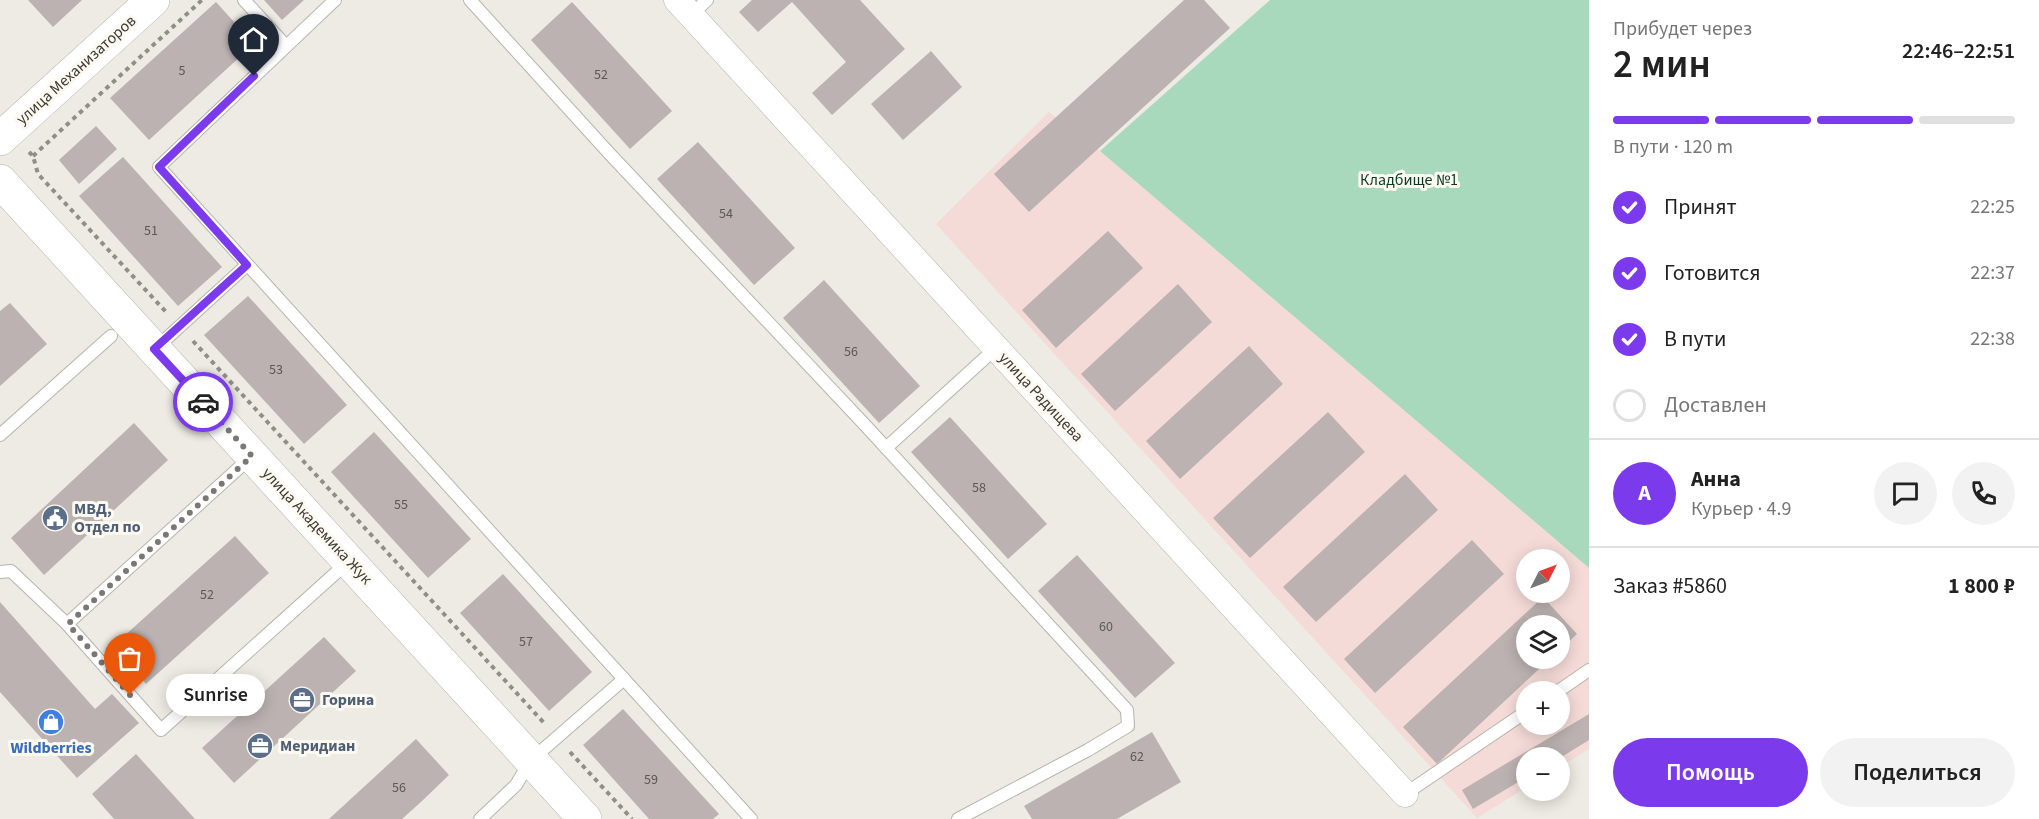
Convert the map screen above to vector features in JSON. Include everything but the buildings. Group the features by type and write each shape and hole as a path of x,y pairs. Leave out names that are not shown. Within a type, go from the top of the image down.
{"street":[{"name":"улица Механизаторов","path":"5,135 153,0"},
{"name":"улица Радищева","path":"692,5 996,348 1405,794"},
{"name":"улица Академика Жук","path":"0,181 585,819"}],"lane":[{"path":"244,0 286,46"},
{"path":"335,0 159,167 751,819"},
{"path":"470,0 608,152 886,448 1127,710 1128,726 958,819"},
{"path":"154,349 247,265"},
{"path":"0,435 111,336"},
{"path":"886,448 996,348"},
{"path":"68,624 252,456"},
{"path":"0,572 11,571 68,624 161,730 349,561"},
{"path":"1570,683 1589,670"},
{"path":"480,819 516,785 531,760 624,679"},
{"path":"1405,794 1516,718"}],"path":[{"path":"33,156 202,0"},
{"path":"5,135 33,156 38,174 632,819"}],"shaded area":[{"path":"1049,112 1100,151 1567,549 1516,549 1516,603 1570,603 1570,552 1589,568 1589,749 1570,761 1570,747 1516,747 1516,794 1477,818 936,224"}],"green space":[{"name":"Кладбище №1","path":"1270,0 1589,0 1589,568 1570,552 1570,549 1567,549 1100,151"}],"way so far":[{"path":"130,695 68,624 252,456 203,402"}],"place":[{"name":"МВД, Отдел по","path":"55,518"},
{"name":"Sunrise","path":"130,695"},
{"name":"Горина","path":"302,700"},
{"name":"Wildberries","path":"51,722"},
{"name":"Меридиан","path":"260,746"}],"route":[{"path":"203,402 154,349 247,265 159,167 254,76"}]}
